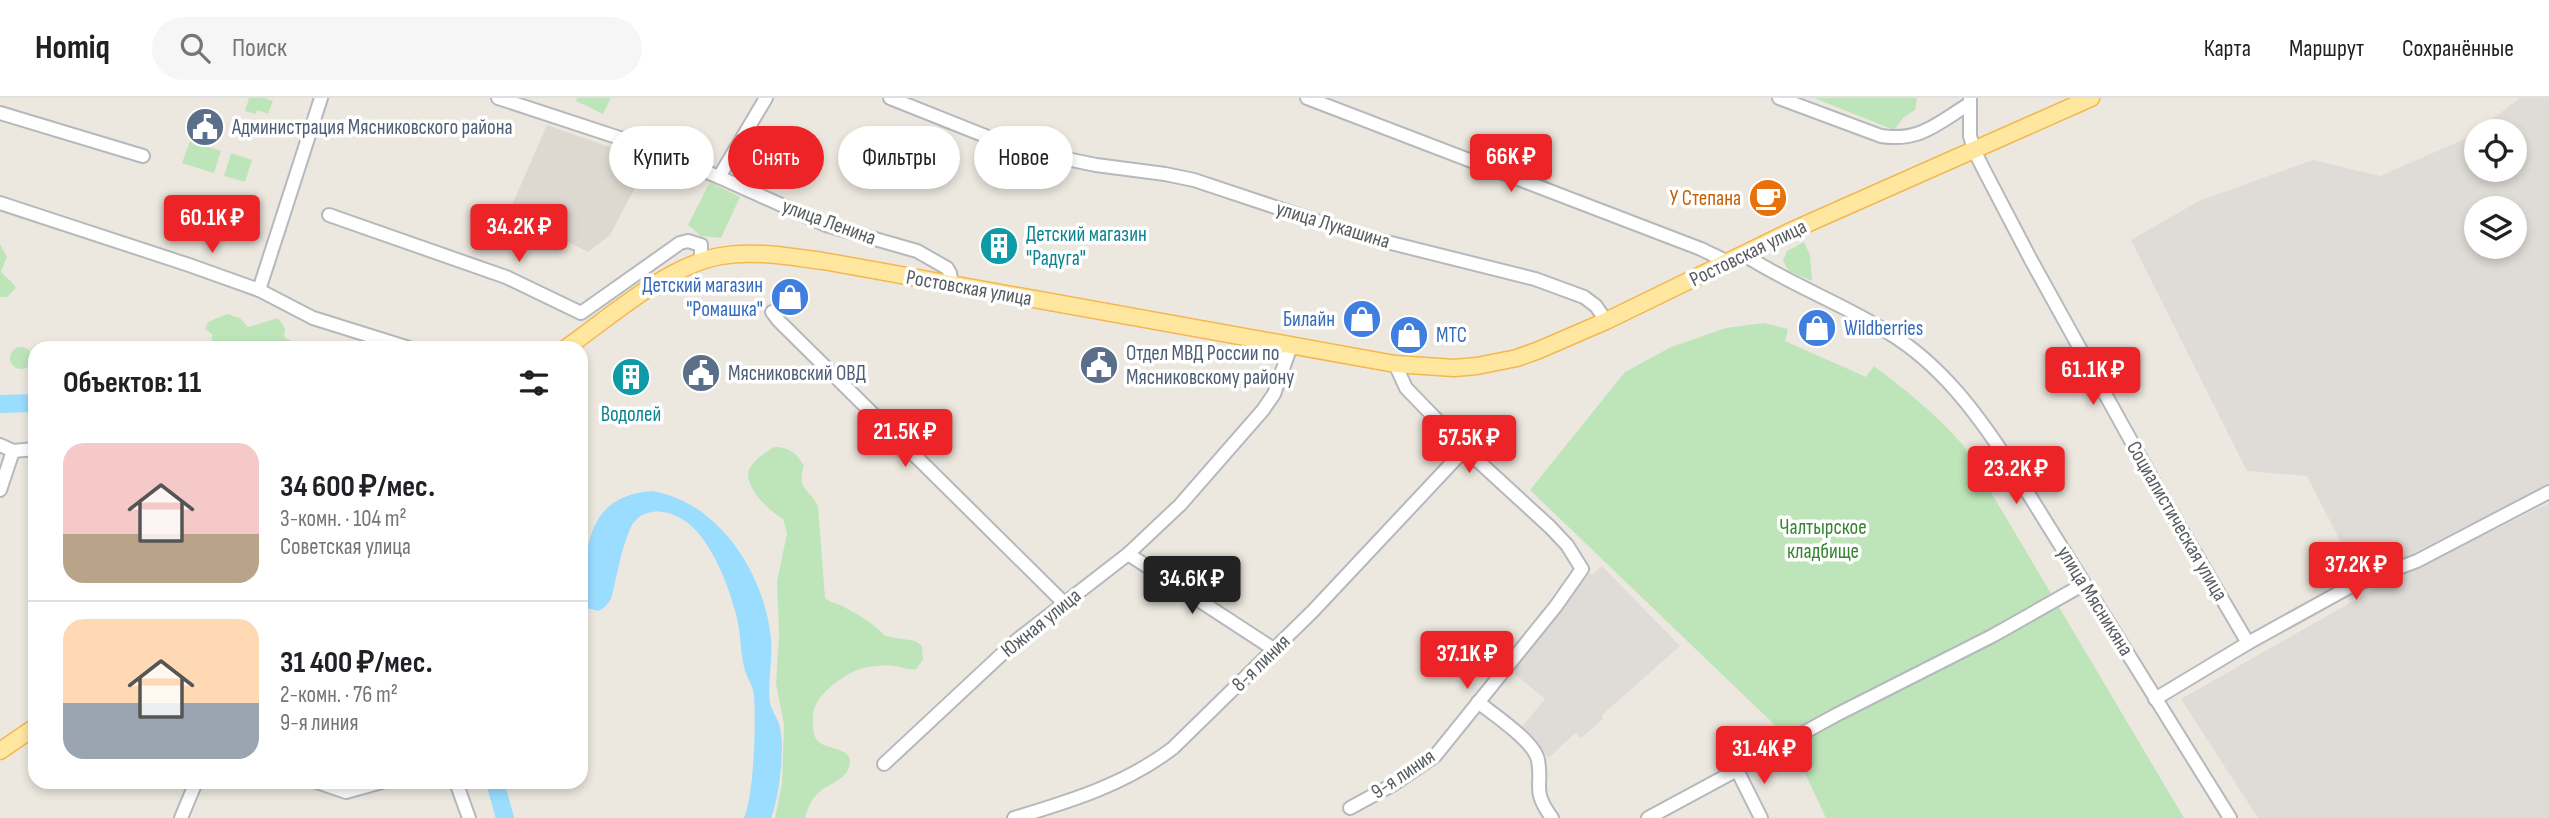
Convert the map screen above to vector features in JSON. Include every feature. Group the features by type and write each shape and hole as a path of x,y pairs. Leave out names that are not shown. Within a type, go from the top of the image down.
{"main road":[{"name":"Ростовская улица","path":"576,341 672,274 701,261 741,254 787,257 952,284 1395,364 1454,368 1497,362 1539,350 1606,321 1736,258 2091,98"},
{"path":"0,751 28,732"}],"street":[{"path":"259,290 321,98"},
{"name":"улица Ленина","path":"498,98 635,143 826,225 918,251 947,268 952,284"},
{"path":"719,177 766,98"},
{"name":"улица Лукашина","path":"890,98 1018,149 1194,180 1359,235 1535,279 1584,297 1597,306 1606,321"},
{"name":"улица Мясникяна","path":"1307,98 1701,249 1736,258 1849,310 1890,333 1934,367 1974,411 1992,436 2230,818"},
{"path":"1779,98 1881,136 1895,138 1921,133 1969,101"},
{"name":"Социалистическая улица","path":"1969,101 1970,136 1974,150 2031,260 2155,484 2248,642"},
{"path":"0,113 144,156"},
{"path":"0,203 129,244 259,290 313,318 387,341"},
{"path":"329,215 506,277 581,313 680,243 688,241 701,245 701,261"},
{"path":"772,312 1065,603"},
{"name":"Южная улица","path":"884,764 974,678 1128,554 1180,505 1248,429 1274,394 1290,346"},
{"path":"1395,364 1406,388 1465,449"},
{"path":"0,445 13,451 28,450"},
{"name":"9-я линия","path":"1350,808 1402,779 1435,756 1583,569 1567,545 1550,527 1465,449"},
{"name":"8-я линия","path":"1014,818 1108,786 1153,764 1173,748 1275,650 1465,449"},
{"path":"0,489 13,451"},
{"path":"2155,699 2248,642 2353,585 2417,561 2549,492"},
{"path":"1128,554 1275,650"},
{"path":"1758,758 1994,635 2084,584"},
{"path":"1478,702 1534,750 1538,762 1539,797 1552,818"},
{"path":"1648,818 1737,770 1761,818"},
{"path":"181,818 193,789"},
{"path":"337,789 346,792 357,789"},
{"path":"459,789 469,818"}],"shaded area":[{"path":"2520,98 2549,98 2549,484 2396,562 2356,572 2307,476 2247,471 2131,240 2199,201 2313,160 2380,176 2464,139 2464,182 2527,182 2527,119 2492,119"},
{"path":"547,125 609,147 609,189 634,189 610,235 588,252 509,212"},
{"path":"2549,503 2549,818 2258,818 2181,699 2376,588"},
{"path":"1602,566 1680,646 1602,715 1603,719 1581,738 1575,733 1549,758 1519,730 1545,699 1510,670 1590,573 1592,575"}],"green space":[{"path":"249,98 273,101 268,114 257,110 256,114 245,111"},
{"path":"577,98 611,98 603,114 576,101"},
{"path":"1814,98 1917,98 1915,110 1904,117 1894,130"},
{"path":"190,141 221,151 214,173 182,163"},
{"path":"231,153 252,160 245,182 224,176"},
{"path":"714,184 740,197 721,238 701,236 688,225 706,189 714,189"},
{"path":"1804,242 1810,255 1812,281 1789,271 1783,261 1787,251"},
{"path":"0,244 7,257 1,271 16,288 7,297 0,297"},
{"path":"227,314 240,318 248,327 278,318 285,328 284,337 291,341 212,341 212,334 205,329 208,322"},
{"name":"Чалтырское кладбище","path":"1764,323 1788,329 1785,341 1866,377 1874,366 1921,403 1963,445 2184,818 1826,818 1793,748 1783,733 1530,490 1625,372 1671,347 1726,328"},
{"path":"13,350 28,350 28,366 21,369 13,366 10,358"},
{"path":"774,447 792,452 804,466 803,484 818,506 825,598 862,617 885,636 915,641 922,646 923,660 916,669 889,666 860,669 832,685 818,701 813,718 816,738 820,743 847,754 850,762 842,777 815,796 805,818 775,818 782,783 784,724 776,684 779,635 777,582 787,533 783,519 759,498 748,476 753,463"}],"water":[{"path":"652,491 676,498 698,510 718,526 734,545 759,590 771,639 770,703 779,725 782,748 771,818 744,818 750,793 753,759 754,693 744,667 738,621 727,584 701,537 677,516 657,512 640,516 628,535 611,599 598,611 588,608 588,546 593,529 601,515 613,503 630,495"}],"waterway":[{"path":"0,404 28,403"},
{"path":"497,789 505,818"}],"place":[{"name":"Администрация Мясниковского района","path":"205,127"},
{"name":"У Степана","path":"1768,198"},
{"name":"Детский магазин \"Радуга\"","path":"999,246"},
{"name":"Детский магазин \"Ромашка\"","path":"790,297"},
{"name":"Билайн","path":"1362,319"},
{"name":"Wildberries","path":"1817,328"},
{"name":"МТС","path":"1409,335"},
{"name":"Отдел МВД России по Мясниковскому району","path":"1099,365"},
{"name":"Мясниковский ОВД","path":"701,373"},
{"name":"Водолей","path":"631,377"}]}
